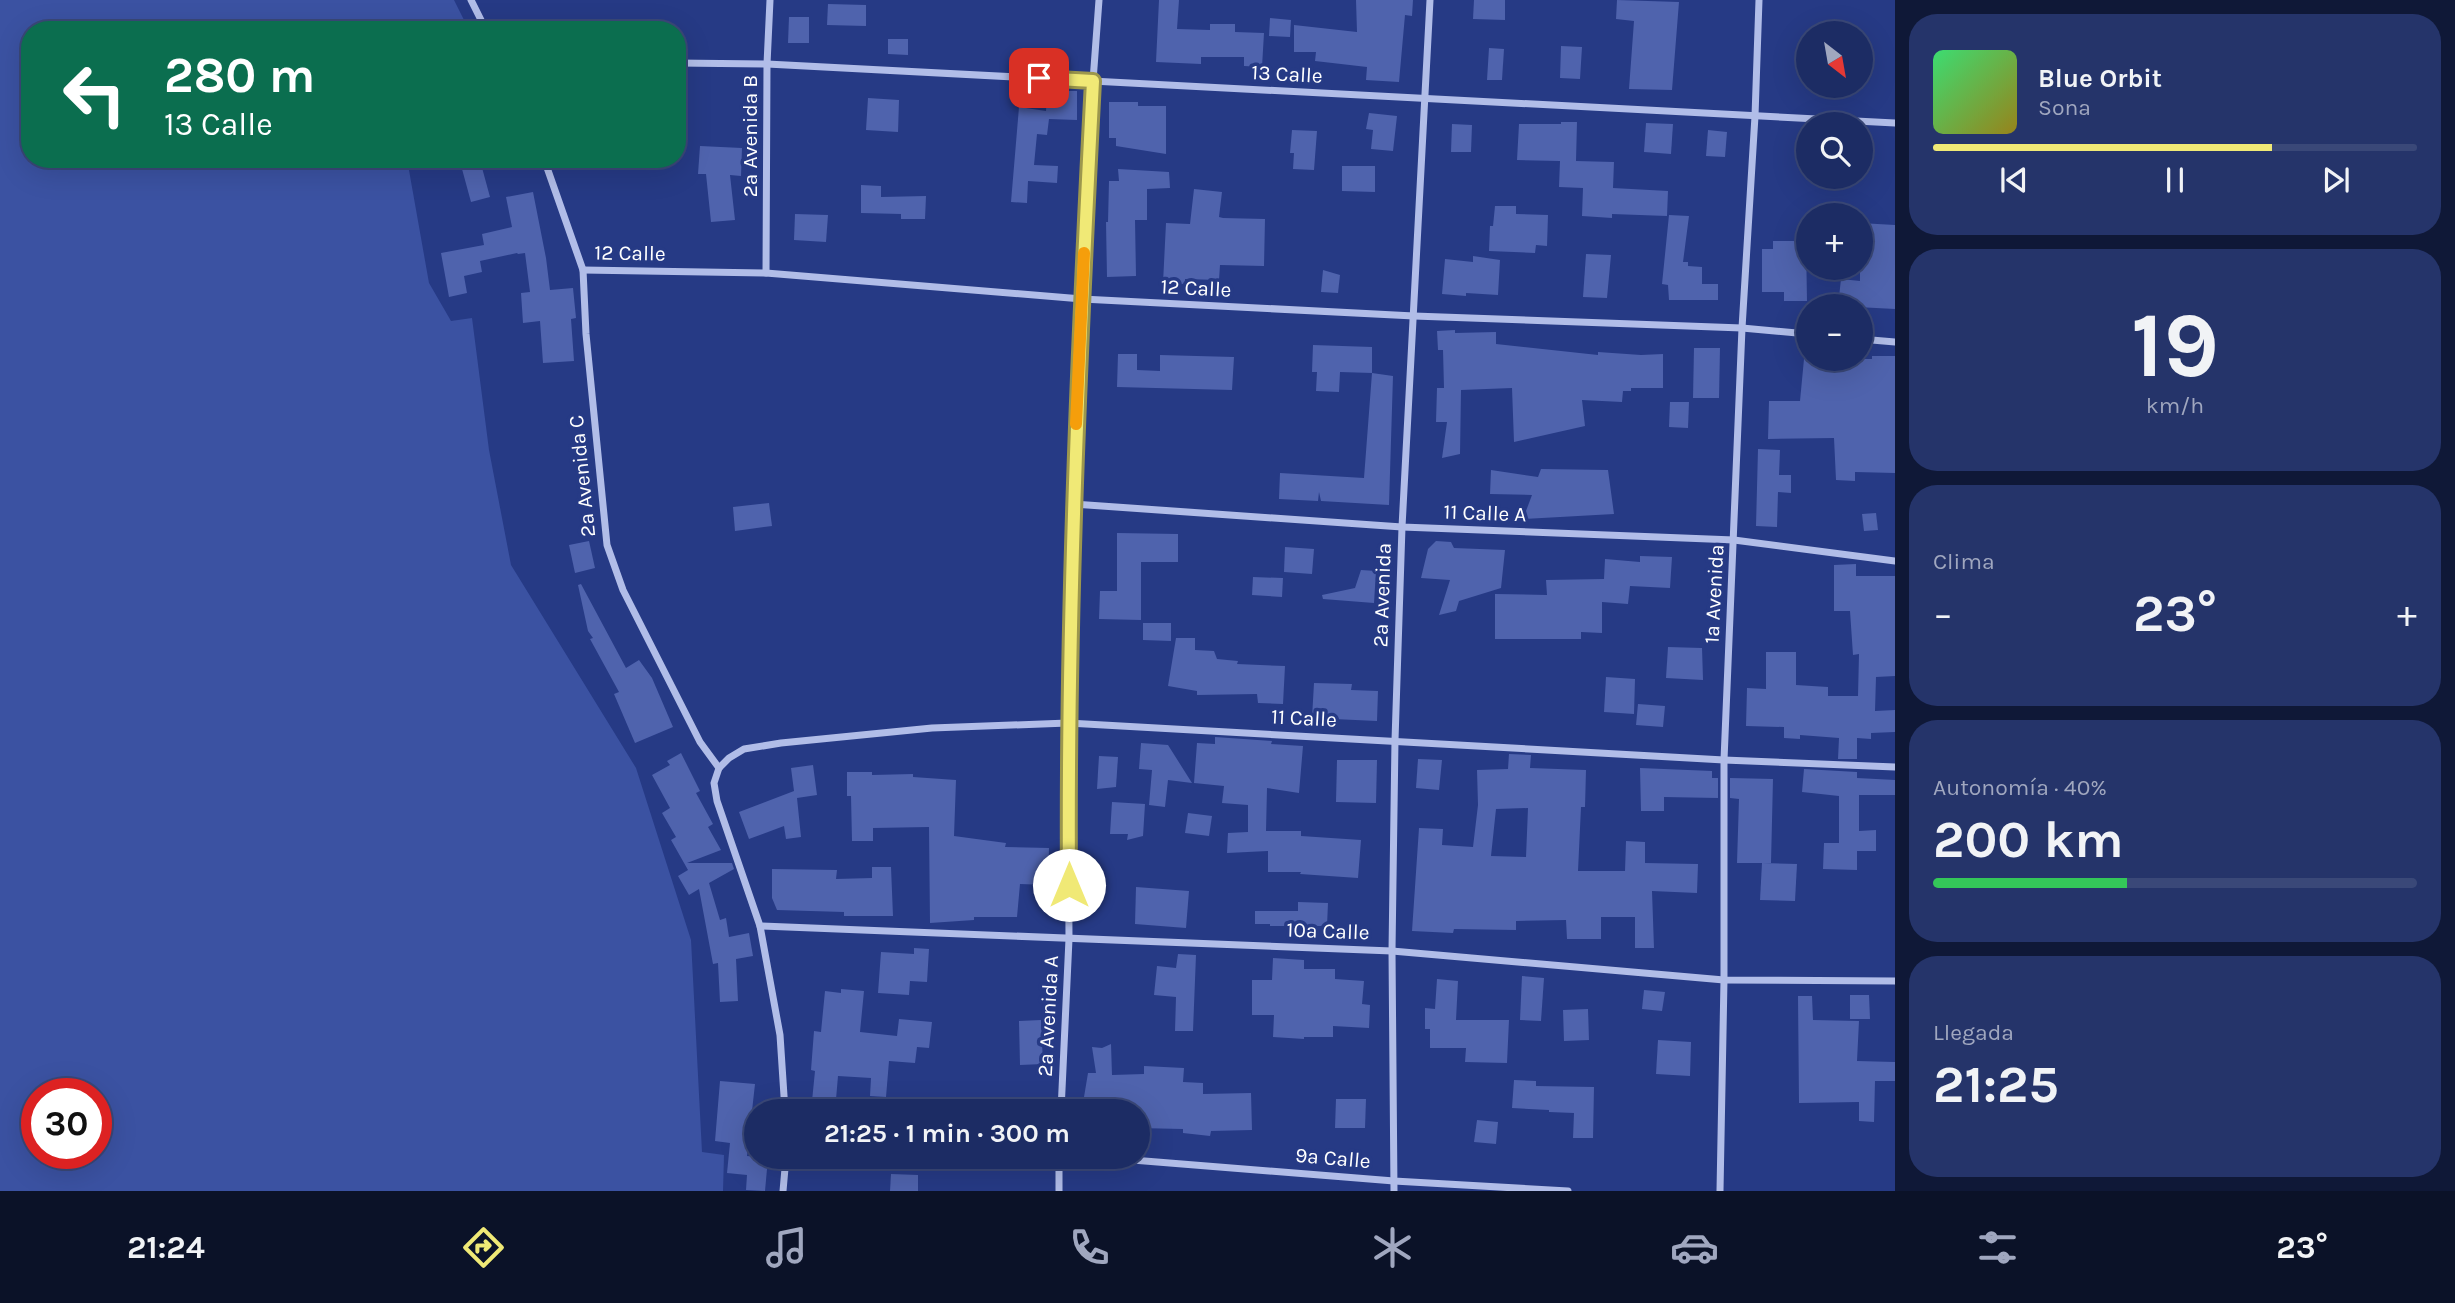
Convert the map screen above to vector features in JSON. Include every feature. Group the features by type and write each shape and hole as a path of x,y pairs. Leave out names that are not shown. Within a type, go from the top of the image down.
{"street":[{"path":"471,0 482,21"},
{"name":"2a Avenida B","path":"766,273 770,0"},
{"name":"2a Avenida A","path":"1062,1099 1069,939 1068,723 1073,504 1099,0"},
{"name":"2a Avenida","path":"1394,1191 1392,951 1395,740 1402,527 1430,0"},
{"name":"1a Avenida","path":"1720,1191 1724,760 1759,0"},
{"name":"13 Calle","path":"686,63 767,64 1895,122"},
{"name":"2a Avenida C","path":"547,168 583,270 586,334 607,545 628,601 700,742 719,768"},
{"name":"12 Calle","path":"583,270 766,273 1082,299 1413,316 1742,328 1796,333"},
{"path":"1873,340 1895,342"},
{"name":"11 Calle A","path":"1073,504 1402,527 1734,540 1895,561"},
{"name":"11 Calle","path":"719,768 744,749 781,743 932,728 1068,723 1724,760 1895,766"},
{"path":"719,768 714,783 717,801 760,926 780,1035 784,1099"},
{"name":"10a Calle","path":"760,926 1392,951 1724,980 1895,981"},
{"name":"9a Calle","path":"1150,1161 1394,1181 1568,1191"},
{"path":"783,1191 785,1169"},
{"path":"1059,1169 1059,1191"}],"shaded area":[{"path":"0,0 454,0 464,21 21,21 21,168 409,168 429,283 451,321 472,318 489,450 511,565 636,768 691,940 702,1152 724,1155 723,1191 0,1191"}],"building":[{"path":"1159,0 1179,0 1177,29 1210,30 1210,24 1235,24 1235,32 1264,33 1262,67 1244,66 1244,57 1201,57 1201,64 1156,62"},
{"path":"1356,0 1413,0 1412,16 1405,15 1399,82 1366,80 1367,67 1315,61 1316,52 1294,52 1294,25 1357,32"},
{"path":"1474,0 1505,0 1505,20 1473,19"},
{"path":"1617,0 1679,2 1672,90 1629,89 1634,21 1616,19"},
{"path":"828,4 866,5 866,26 827,25"},
{"path":"789,17 809,17 809,43 788,43"},
{"path":"1270,18 1291,20 1290,37 1269,36"},
{"path":"888,39 908,39 908,55 888,54"},
{"path":"1561,46 1582,47 1580,79 1560,78"},
{"path":"1489,48 1504,49 1502,80 1487,80"},
{"path":"1047,91 1077,91 1077,120 1049,119 1047,135 1037,134 1034,165 1058,166 1057,183 1028,181 1027,203 1011,202 1019,107 1046,111"},
{"path":"868,98 899,100 898,132 866,130"},
{"path":"1109,102 1166,106 1166,154 1116,146 1116,138 1109,138"},
{"path":"1369,113 1397,116 1393,151 1371,149 1373,130 1366,129"},
{"path":"1577,122 1576,161 1614,162 1613,188 1668,191 1667,216 1582,216 1583,188 1559,187 1560,161 1517,160 1519,124"},
{"path":"1646,123 1673,124 1671,154 1644,152"},
{"path":"1452,124 1472,125 1471,152 1451,152"},
{"path":"1292,130 1317,131 1314,170 1293,169 1294,153 1290,153"},
{"path":"1708,130 1727,132 1725,157 1706,156"},
{"path":"700,146 742,148 741,176 730,175 735,220 711,222 706,174 698,174"},
{"path":"1342,166 1375,166 1375,192 1342,191"},
{"path":"482,168 490,197 471,202 462,169"},
{"path":"1118,169 1169,172 1170,188 1147,189 1147,220 1135,220 1136,276 1107,277 1106,222 1109,181 1119,181"},
{"path":"861,185 881,186 881,197 926,196 925,219 901,219 901,214 861,213"},
{"path":"1194,189 1222,192 1219,217 1265,219 1264,266 1220,265 1219,280 1185,279 1185,284 1163,283 1166,223 1190,224"},
{"path":"533,192 550,290 573,288 576,318 571,319 574,361 543,363 540,321 523,323 521,293 530,292 525,253 480,261 482,272 464,276 467,293 449,297 441,253 484,245 482,234 512,227 506,197"},
{"path":"1495,206 1516,206 1516,214 1548,215 1547,246 1536,245 1535,253 1489,251 1490,226 1493,226"},
{"path":"795,214 828,215 826,242 794,240"},
{"path":"1669,215 1689,216 1683,262 1688,262 1688,266 1702,267 1702,284 1718,284 1718,300 1669,300 1668,285 1662,284"},
{"path":"1873,224 1895,225 1895,309 1873,308 1873,294 1839,294 1841,280 1873,280"},
{"path":"1773,241 1796,241 1796,280 1807,280 1807,294 1796,294 1796,301 1784,301 1784,292 1762,292 1762,249 1773,249"},
{"path":"1586,254 1611,255 1607,298 1583,297"},
{"path":"1473,256 1500,260 1498,295 1442,294 1445,259 1473,262"},
{"path":"1323,270 1340,275 1338,293 1321,292"},
{"path":"1455,330 1455,333 1496,332 1496,344 1598,355 1598,352 1663,354 1663,388 1631,388 1631,391 1623,391 1622,402 1582,400 1585,426 1514,442 1512,388 1461,390 1460,454 1442,458 1447,422 1436,422 1437,388 1444,388 1443,350 1438,350 1437,331"},
{"path":"1313,345 1372,347 1372,373 1340,372 1339,392 1316,391 1317,372 1312,372"},
{"path":"1694,348 1720,348 1719,398 1693,398"},
{"path":"1118,354 1137,354 1137,370 1160,371 1160,355 1234,357 1232,390 1117,387"},
{"path":"1873,356 1895,356 1895,473 1855,472 1855,481 1836,480 1834,438 1768,439 1769,401 1800,401 1803,371 1873,371"},
{"path":"1372,373 1393,376 1389,505 1321,501 1319,492 1318,501 1279,499 1280,473 1364,478"},
{"path":"1670,402 1689,402 1688,428 1669,427"},
{"path":"1758,449 1780,450 1779,475 1791,475 1791,493 1778,492 1777,527 1756,526"},
{"path":"1541,469 1608,470 1614,514 1523,519 1532,495 1490,494 1491,470 1538,477"},
{"path":"769,503 772,526 735,531 733,507"},
{"path":"1876,513 1878,530 1864,531 1862,514"},
{"path":"1117,533 1178,534 1178,562 1141,562 1141,620 1099,619 1100,591 1117,591"},
{"path":"589,541 595,568 575,573 569,545"},
{"path":"1436,541 1451,542 1454,548 1505,550 1501,588 1459,601 1456,611 1439,615 1450,580 1421,578 1428,549"},
{"path":"1285,547 1314,549 1312,574 1284,572"},
{"path":"1640,556 1672,557 1670,588 1630,586 1628,604 1602,602 1602,633 1581,632 1581,639 1495,639 1495,594 1547,595 1546,580 1604,579 1605,559 1640,562"},
{"path":"1856,564 1856,576 1895,576 1895,676 1876,677 1875,711 1895,710 1895,732 1871,733 1871,739 1857,738 1857,759 1838,759 1839,738 1800,735 1800,739 1784,738 1784,727 1746,726 1747,688 1766,689 1766,652 1796,652 1796,685 1828,687 1828,696 1858,696 1859,654 1853,655 1850,611 1834,611 1834,565"},
{"path":"1361,570 1376,571 1374,603 1323,599 1322,595 1355,588"},
{"path":"1253,577 1283,578 1282,597 1252,595"},
{"path":"581,584 626,668 639,660 652,678 673,727 635,743 614,694 619,692 590,639 593,638 588,631 578,585"},
{"path":"1143,623 1171,623 1171,641 1143,640"},
{"path":"1176,638 1195,638 1195,650 1214,651 1217,659 1238,661 1237,664 1285,666 1283,704 1258,703 1257,694 1197,695 1197,691 1168,686"},
{"path":"1668,647 1702,648 1703,680 1666,678"},
{"path":"1606,677 1635,679 1634,714 1604,712"},
{"path":"1314,683 1352,684 1351,690 1378,691 1377,721 1312,718"},
{"path":"1638,704 1665,706 1663,727 1636,725"},
{"path":"1215,737 1303,746 1299,793 1267,788 1266,831 1301,831 1301,836 1361,840 1358,878 1300,874 1301,872 1268,872 1268,851 1227,853 1228,833 1248,832 1248,805 1222,803 1224,786 1194,783 1197,743 1215,744"},
{"path":"1141,743 1168,745 1192,783 1168,780 1165,807 1149,805 1152,770 1139,769"},
{"path":"681,753 700,791 696,793 713,824 708,827 721,850 687,863 732,863 734,869 709,883 720,920 726,918 729,937 749,933 753,956 736,959 738,1001 720,1002 718,963 713,964 699,889 689,895 678,876 688,870 671,840 676,837 662,813 670,808 652,775 670,765 667,761"},
{"path":"1509,754 1531,755 1530,768 1586,770 1578,871 1625,871 1626,841 1645,842 1645,863 1698,864 1697,893 1652,891 1654,948 1635,948 1635,917 1601,917 1601,939 1567,939 1566,920 1516,921 1516,930 1454,929 1453,933 1412,931 1419,828 1443,829 1442,845 1473,847 1478,805 1477,770 1508,769","holes":["1528,808 1526,857 1491,856 1496,809"]},
{"path":"1099,756 1118,757 1116,787 1097,789"},
{"path":"1418,759 1442,760 1439,790 1416,788"},
{"path":"1337,760 1377,760 1376,803 1336,802"},
{"path":"813,765 817,795 797,798 801,837 786,839 784,826 749,839 739,812 794,791 791,768"},
{"path":"1640,768 1712,771 1712,778 1718,778 1718,798 1664,797 1664,811 1641,811"},
{"path":"1804,769 1857,772 1857,778 1895,780 1895,795 1859,795 1859,831 1876,830 1876,851 1857,851 1857,870 1823,869 1824,843 1839,843 1839,796 1802,792"},
{"path":"847,772 872,772 872,775 913,774 913,777 956,780 954,836 1006,843 1005,847 1049,848 1048,885 1020,884 1017,917 974,917 974,920 930,923 929,827 873,828 873,841 852,841 851,796 847,796"},
{"path":"1730,778 1773,779 1771,863 1737,863 1739,799 1730,798"},
{"path":"1112,802 1145,804 1143,836 1127,840 1128,834 1110,834"},
{"path":"1188,813 1212,816 1209,836 1185,833"},
{"path":"1762,863 1797,864 1795,901 1760,900"},
{"path":"872,867 891,867 893,916 844,916 844,912 777,910 772,898 772,869 837,870 836,879 872,878"},
{"path":"1136,887 1189,891 1186,928 1135,924"},
{"path":"1298,902 1328,903 1327,926 1255,924 1255,911 1298,911"},
{"path":"914,948 929,949 927,982 910,981 909,995 878,993 881,952 914,954"},
{"path":"1178,954 1196,955 1193,1031 1175,1031 1176,997 1154,995 1157,966 1176,968"},
{"path":"1273,958 1304,960 1304,969 1335,969 1335,979 1364,981 1362,1004 1370,1005 1369,1028 1333,1026 1333,1037 1273,1037 1274,1015 1252,1015 1252,980 1272,980"},
{"path":"1522,976 1544,978 1541,1021 1520,1020"},
{"path":"1437,979 1458,981 1456,1020 1509,1020 1507,1063 1465,1062 1466,1048 1430,1048 1430,1029 1425,1029 1425,1008 1435,1009"},
{"path":"841,989 864,991 860,1032 897,1036 899,1019 932,1022 929,1048 917,1047 915,1063 889,1061 886,1097 870,1096 871,1078 838,1076 836,1099 812,1099 814,1031 821,1032 825,991 841,993"},
{"path":"1644,990 1665,992 1662,1011 1642,1009"},
{"path":"1850,995 1869,995 1870,1019 1850,1019"},
{"path":"1798,996 1812,996 1813,1020 1859,1021 1857,1061 1895,1062 1895,1081 1875,1081 1874,1122 1859,1121 1859,1102 1799,1103"},
{"path":"1588,1009 1589,1040 1564,1041 1563,1010"},
{"path":"1041,1020 1043,1064 1020,1065 1019,1021"},
{"path":"1658,1040 1691,1042 1690,1076 1656,1074"},
{"path":"1111,1044 1112,1075 1144,1074 1144,1066 1184,1068 1183,1082 1203,1083 1203,1094 1251,1093 1252,1130 1211,1131 1210,1136 1183,1133 1183,1129 1150,1128 1150,1099 1084,1099 1088,1073 1096,1073 1092,1047 1102,1048"},
{"path":"1514,1080 1536,1081 1536,1086 1594,1087 1593,1138 1573,1138 1574,1113 1512,1108"},
{"path":"720,1081 755,1084 753,1099 744,1099 744,1169 767,1169 765,1191 746,1190 747,1175 727,1173 730,1143 715,1141"},
{"path":"1336,1099 1366,1099 1365,1128 1335,1128"},
{"path":"1477,1120 1498,1122 1496,1144 1474,1142"},
{"path":"891,1174 918,1175 918,1191 890,1191"}],"slow traffic":[{"path":"1076,424 1084,253"}],"route":[{"path":"1039,78 1093,81 1073,504 1068,723 1069,885"}]}
